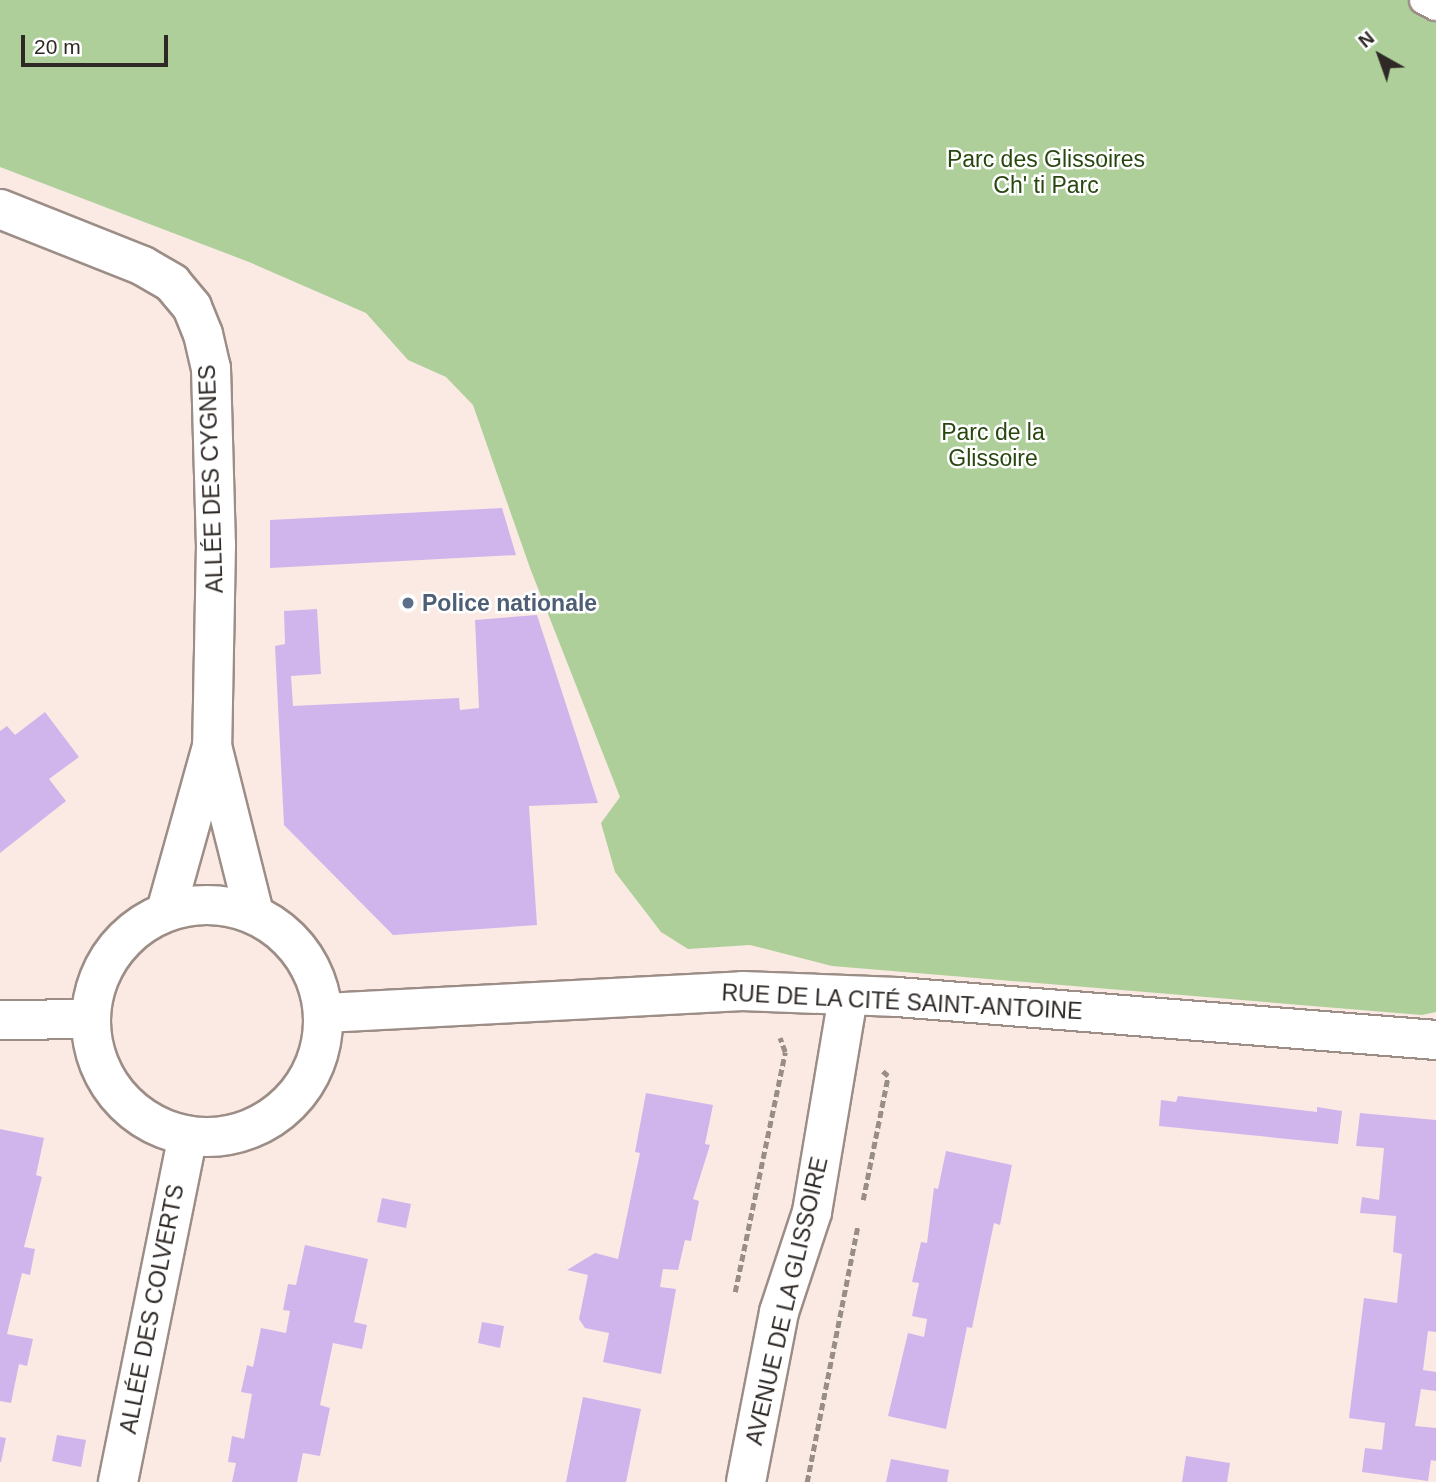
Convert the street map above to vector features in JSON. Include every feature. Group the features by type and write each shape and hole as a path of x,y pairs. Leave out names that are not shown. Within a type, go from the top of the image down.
{"street":[{"name":"ALLÉE DES CYGNES","path":"0,209 163,278 192,307 203,334 211,368 216,545 212,746 166,911"},
{"name":"ALLÉE DES CYGNES","path":"212,746 254,913"},
{"path":"212,904 254,913 289,936 314,971 325,1013 316,1065 286,1108 241,1133 188,1136 149,1122 117,1096 97,1060 90,1019 100,973 127,936 166,911 212,904"},
{"name":"RUE DE LA CITÉ SAINT-ANTOINE","path":"325,1013 742,990 1436,1040"},
{"name":"AVENUE DE LA GLISSOIRE","path":"747,1482 779,1312 813,1212 848,996"},
{"path":"0,1020 90,1019"},
{"name":"ALLÉE DES COLVERTS","path":"118,1482 188,1136"}],"lane":[{"path":"1424,0 1436,6"}],"path":[{"path":"734,1295 785,1052 776,1029 740,1017 742,990"}],"green space":[{"name":"Parc de la Glissoire","path":"0,0 1436,0 1436,1012 1422,1015 832,966 750,945 688,949 661,932 615,872 601,823 620,797 530,568 473,405 446,377 408,360 366,313 249,262 0,167"}],"building":[{"path":"502,508 516,555 270,568 270,520"},
{"path":"317,609 321,674 291,676 293,706 459,698 460,710 479,708 475,620 537,615 598,803 529,806 537,925 393,935 284,825 275,646 285,644 284,611"},
{"path":"45,712 79,757 49,779 66,801 0,853 0,731 7,726 15,735"},
{"path":"646,1093 713,1105 705,1144 710,1145 693,1199 699,1201 691,1241 685,1240 678,1270 663,1269 660,1287 676,1289 661,1374 603,1362 609,1333 585,1328 579,1319 588,1275 567,1270 595,1253 618,1259 640,1153 635,1152"},
{"path":"1178,1096 1317,1112 1317,1107 1342,1111 1338,1144 1159,1126 1161,1100 1176,1102"},
{"path":"1360,1113 1436,1120 1436,1332 1428,1331 1423,1370 1436,1372 1436,1391 1421,1389 1415,1426 1436,1428 1436,1461 1431,1460 1428,1481 1362,1472 1365,1448 1382,1450 1385,1423 1349,1418 1364,1298 1397,1303 1402,1254 1393,1252 1396,1216 1360,1213 1362,1197 1379,1200 1384,1148 1356,1146"},
{"path":"0,1129 44,1138 36,1175 42,1177 24,1247 35,1249 30,1275 22,1273 7,1334 33,1339 27,1366 19,1364 11,1403 0,1401"},
{"path":"946,1151 1012,1165 1000,1225 994,1223 972,1328 967,1327 946,1429 888,1416 908,1333 924,1337 927,1319 912,1316 919,1283 912,1282 921,1242 927,1243 934,1188 938,1189"},
{"path":"382,1198 411,1204 406,1228 377,1222"},
{"path":"305,1245 368,1259 354,1322 367,1325 362,1349 333,1343 320,1405 330,1408 320,1456 303,1453 297,1482 232,1482 236,1463 228,1462 232,1436 244,1439 252,1394 241,1392 247,1365 253,1367 261,1328 286,1333 290,1311 283,1310 288,1284 296,1285"},
{"path":"482,1322 504,1326 500,1348 478,1343"},
{"path":"583,1397 641,1409 626,1482 566,1482"},
{"path":"57,1435 86,1440 81,1467 52,1461"},
{"path":"0,1437 6,1438 1,1462 0,1462"},
{"path":"1186,1456 1230,1463 1227,1482 1182,1482"},
{"path":"891,1459 949,1470 947,1482 886,1482"}],"place":[{"name":"Police nationale","path":"408,603"}],"park label":[{"name":"Parc des Glissoires Ch' ti Parc","path":"1046,172"}]}
